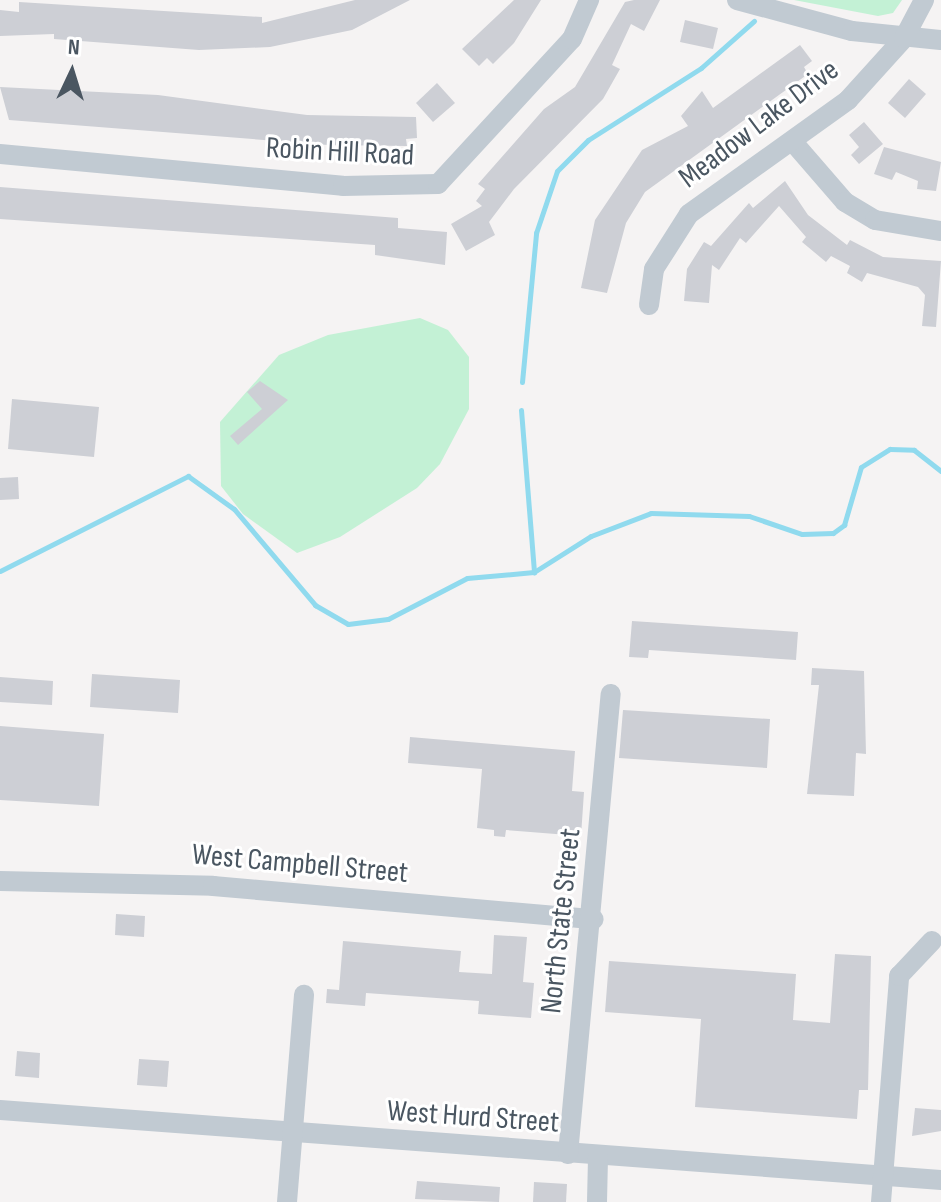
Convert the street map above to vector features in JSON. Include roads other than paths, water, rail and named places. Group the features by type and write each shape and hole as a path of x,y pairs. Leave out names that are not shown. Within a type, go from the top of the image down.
{"street":[{"name":"Robin Hill Road","path":"0,154 343,186 438,184 572,39 589,0"},
{"path":"737,0 904,38 941,40"},
{"name":"Meadow Lake Drive","path":"649,305 654,269 689,214 848,100 904,38 924,0"},
{"path":"793,142 845,202 875,220 941,231"},
{"name":"North State Street","path":"568,1154 594,919 611,694"},
{"name":"West Campbell Street","path":"0,881 213,886 594,919"},
{"path":"881,1202 899,976 932,941"},
{"path":"287,1202 304,995"},
{"name":"West Hurd Street","path":"0,1110 598,1157 941,1180"},
{"path":"597,1202 598,1157"}],"waterway":[{"path":"522,382 536,233 557,171 588,140 701,68 754,21"},
{"path":"521,410 534,572"},
{"path":"0,571 188,476 234,509 315,605 348,624 388,619 467,578 534,572 591,536 651,513 749,516 802,534 833,533 844,525 861,467 890,449 914,450 941,471"}]}
